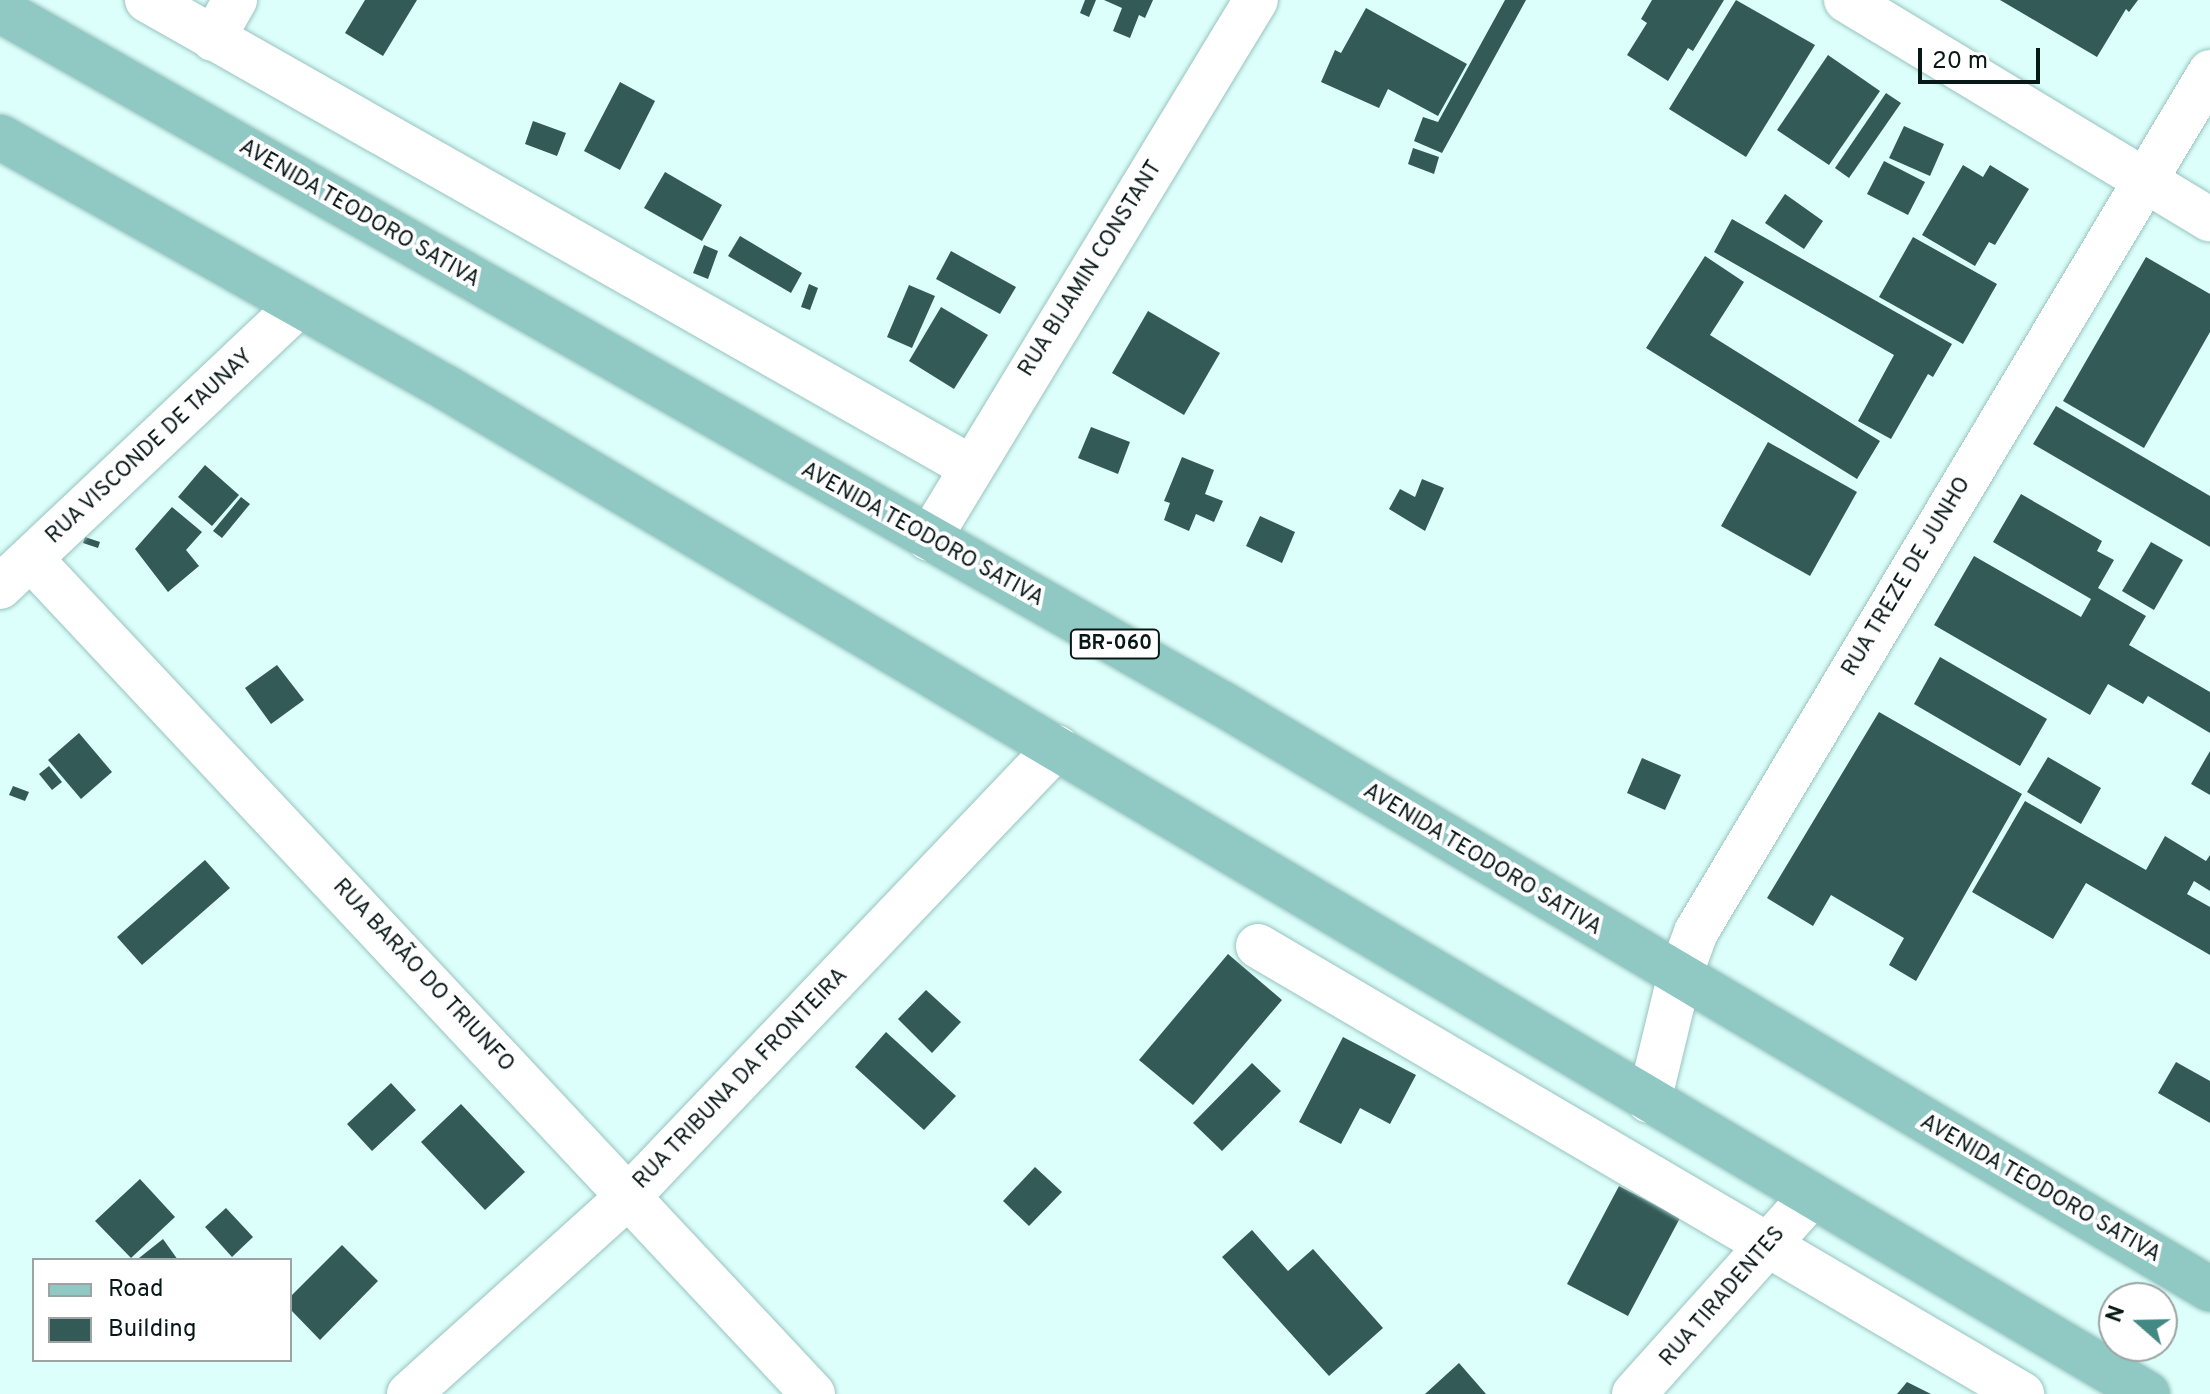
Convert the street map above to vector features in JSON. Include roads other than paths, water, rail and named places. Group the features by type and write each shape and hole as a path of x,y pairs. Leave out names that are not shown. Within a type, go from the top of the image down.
{"main road":[{"name":"AVENIDA TEODORO SATIVA","path":"3,16 1221,703 1679,978 2210,1289"},
{"path":"0,137 298,306 1057,747 1810,1198 2148,1394"}],"street":[{"path":"147,0 969,466"},
{"path":"213,39 235,0"},
{"name":"RUA BIJAMIN CONSTANT","path":"929,539 969,466 1256,0"},
{"path":"1846,0 2210,220"},
{"name":"RUA TREZE DE JUNHO","path":"1649,1101 1679,978 1696,932 2210,72"},
{"name":"RUA VISCONDE DE TAUNAY","path":"16,573 298,306"},
{"name":"RUA BARÃO DO TRIUNFO","path":"16,573 629,1196 813,1394"},
{"name":"RUA TRIBUNA DA FRONTEIRA","path":"409,1394 629,1196 1057,747"},
{"path":"1258,946 2022,1394"},
{"name":"RUA TIRADENTES","path":"1634,1394 1810,1198"}]}
